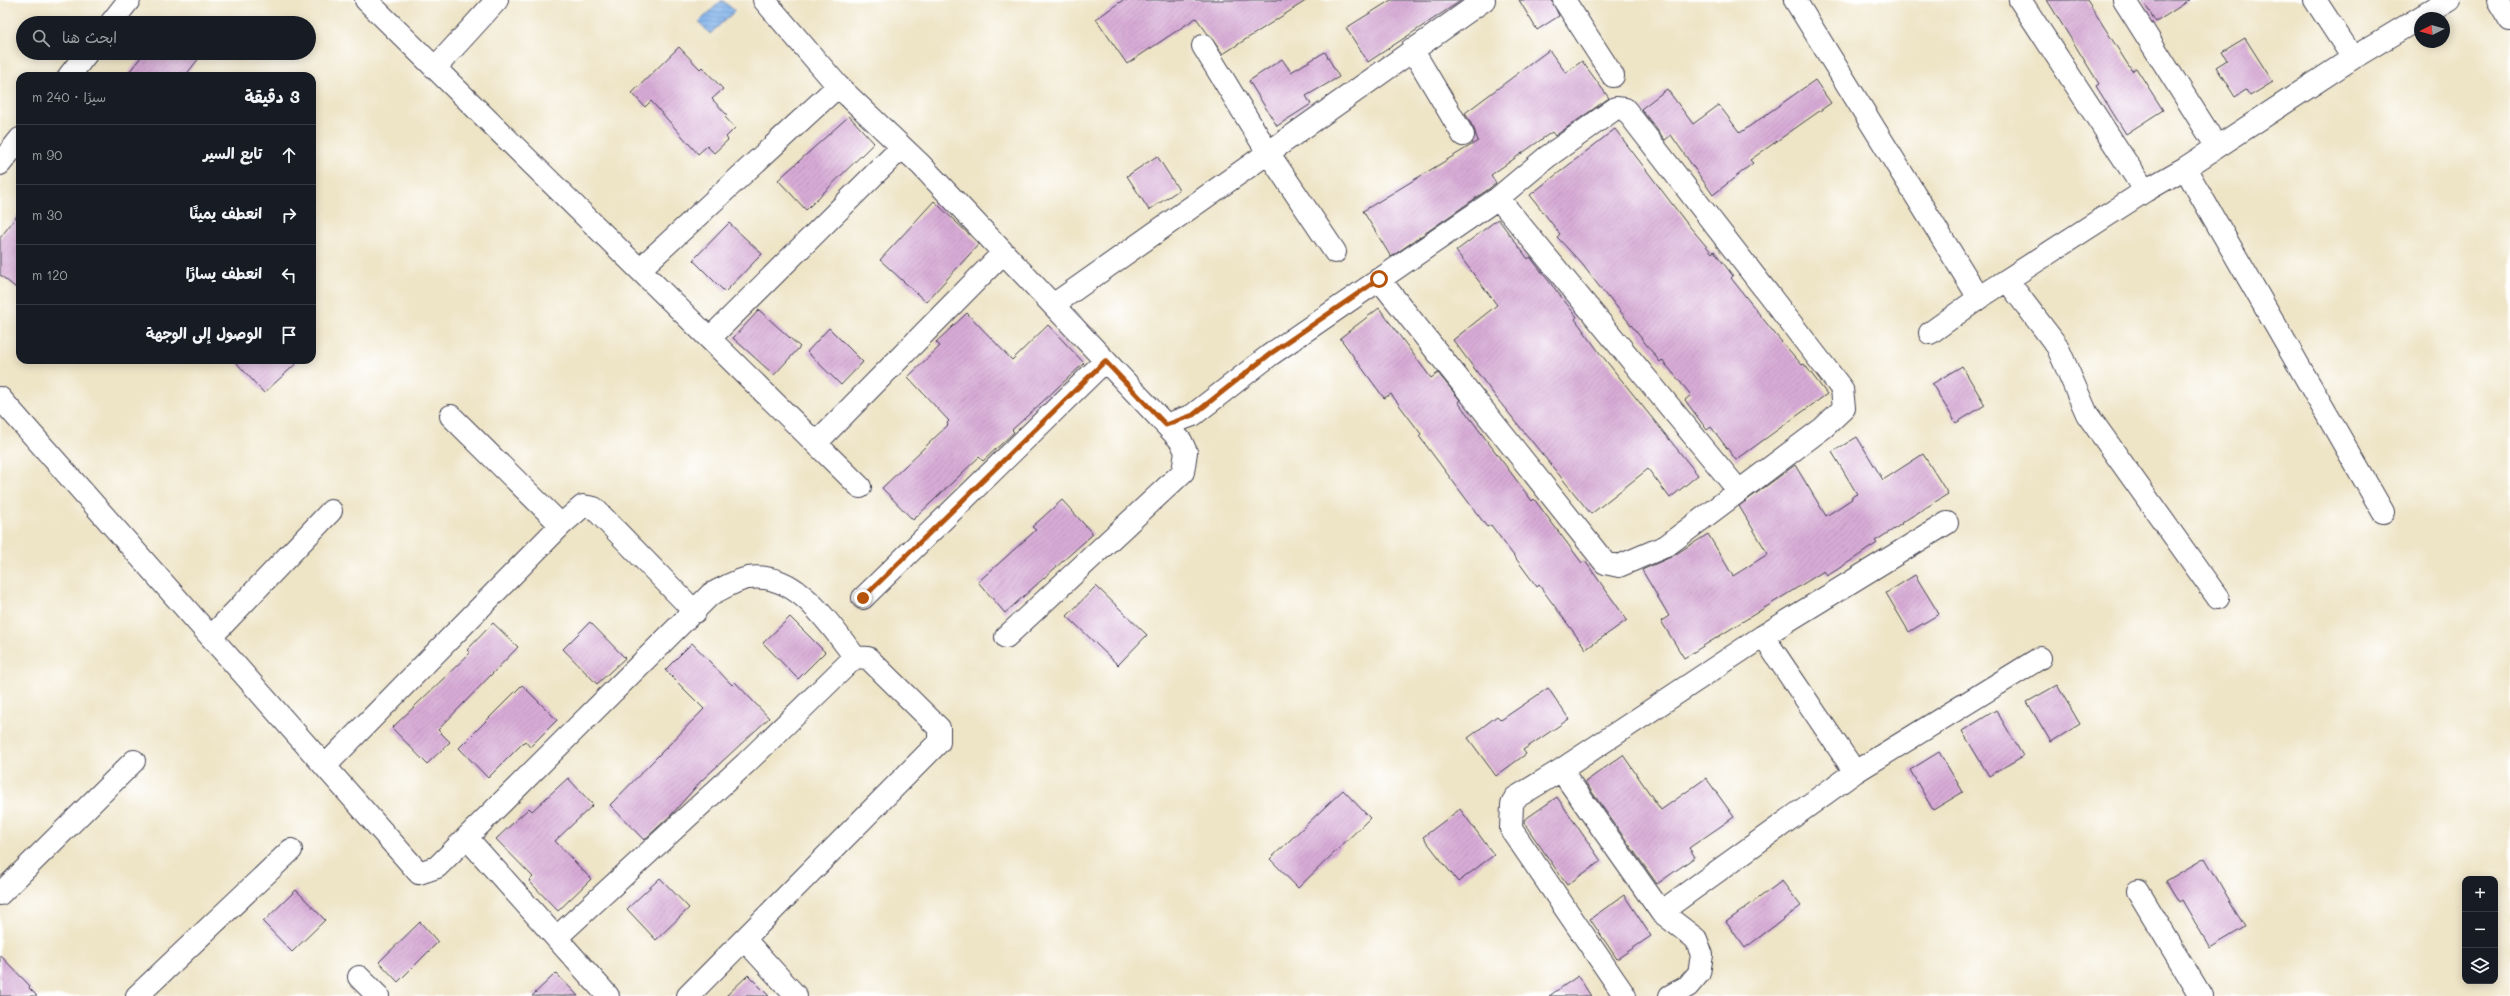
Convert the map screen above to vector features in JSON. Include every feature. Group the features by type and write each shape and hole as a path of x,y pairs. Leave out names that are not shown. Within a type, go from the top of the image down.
{"street":[{"path":"116,16 129,0"},
{"path":"366,0 860,487"},
{"path":"435,68 497,0"},
{"path":"764,0 838,86 902,147 1053,305 1181,441 1186,452 1183,472 1006,637"},
{"path":"1053,305 1267,151 1484,0"},
{"path":"1564,0 1613,76"},
{"path":"1795,0 1979,298"},
{"path":"2020,0 2145,191"},
{"path":"2124,0 2217,146"},
{"path":"2315,0 2353,58"},
{"path":"1930,333 1979,298 2145,191 2185,168 2353,58 2449,0"},
{"path":"2498,0 2510,20"},
{"path":"1203,46 1267,151 1334,252"},
{"path":"1412,49 1463,135"},
{"path":"72,72 82,60"},
{"path":"640,269 838,86"},
{"path":"1166,425 1193,415 1270,354 1379,279 1498,198 1547,157 1616,108 1625,108 1842,388 1844,408 1823,428 1666,546 1619,566 1605,563 1379,279"},
{"path":"0,164 16,144"},
{"path":"710,338 902,147"},
{"path":"2185,168 2383,512"},
{"path":"1498,198 1739,491"},
{"path":"816,443 1003,253"},
{"path":"2007,280 2057,346 2087,414 2218,598"},
{"path":"863,598 1105,361"},
{"path":"0,398 419,873 437,867 712,594 748,578 773,579 809,600 855,657 868,658 939,728 939,742 688,996"},
{"path":"451,416 562,525"},
{"path":"325,766 562,525 583,506 594,508 695,612"},
{"path":"211,637 331,511"},
{"path":"1625,996 1511,829 1512,806 1516,798 1561,770 1763,636 1947,523"},
{"path":"1763,636 1855,772"},
{"path":"557,937 746,763 855,657"},
{"path":"1661,912 1855,772 2040,658"},
{"path":"0,894 134,761"},
{"path":"1561,770 1661,912 1696,939 1702,955 1699,973 1688,986 1670,996"},
{"path":"467,838 557,937 608,996"},
{"path":"137,996 291,850"},
{"path":"2138,891 2201,996"},
{"path":"745,940 796,996"},
{"path":"359,977 378,996"}],"water":[{"path":"722,0 735,11 710,34 699,22"}],"building":[{"path":"1123,0 1307,0 1223,54 1196,18 1127,64 1096,19"},
{"path":"1391,0 1462,0 1368,62 1346,28"},
{"path":"1519,0 1552,0 1559,16 1537,30"},
{"path":"2047,0 2087,0 2132,71 2136,68 2163,110 2126,134 2096,86 2099,84"},
{"path":"2142,0 2190,0 2156,22"},
{"path":"2245,38 2273,82 2250,96 2246,90 2235,97 2216,67 2227,60 2222,52"},
{"path":"679,47 700,69 702,67 723,89 712,99 727,115 725,117 735,128 726,137 728,140 714,153 707,146 698,154 651,101 645,107 632,93"},
{"path":"1549,50 1566,73 1582,61 1609,98 1555,136 1552,132 1491,175 1496,183 1490,188 1391,257 1363,211 1478,141 1474,129 1465,113"},
{"path":"1325,52 1339,77 1306,96 1311,104 1277,126 1249,81 1282,59 1291,72"},
{"path":"139,60 198,60 188,72 129,72"},
{"path":"1815,80 1831,103 1750,160 1753,163 1713,195 1671,135 1665,140 1641,109 1667,89 1693,124 1719,105 1740,133"},
{"path":"849,116 874,143 806,210 778,180"},
{"path":"1615,129 1685,221 1712,253 1714,251 1733,276 1731,278 1775,334 1802,365 1804,364 1827,394 1736,460 1711,427 1707,430 1685,400 1691,395 1662,360 1660,362 1582,264 1557,237 1560,234 1530,195"},
{"path":"1157,156 1179,190 1149,210 1127,176"},
{"path":"934,201 979,244 926,302 880,260"},
{"path":"16,217 16,288 0,275 0,238"},
{"path":"1498,219 1528,259 1530,257 1577,317 1575,319 1599,352 1698,475 1670,498 1648,469 1591,514 1498,400 1453,340 1497,305 1456,251"},
{"path":"729,223 762,254 725,292 693,260"},
{"path":"1379,308 1431,378 1438,373 1460,400 1458,402 1532,501 1534,499 1582,563 1585,561 1627,620 1586,649 1539,585 1537,587 1491,525 1487,527 1419,436 1421,434 1391,394 1384,398 1340,338"},
{"path":"759,310 800,347 774,375 733,338"},
{"path":"967,313 1012,360 1048,325 1084,363 1012,430 1014,432 983,461 979,457 913,520 882,488 948,425 947,423 949,421 908,377 940,346 936,342"},
{"path":"829,328 863,362 841,385 807,352"},
{"path":"238,364 296,364 264,393"},
{"path":"1962,366 1985,405 1956,423 1932,384"},
{"path":"1857,437 1883,480 1923,454 1948,494 1901,523 1902,524 1875,541 1877,543 1827,576 1824,571 1684,658 1661,621 1669,616 1642,570 1671,557 1708,534 1733,576 1768,554 1739,506 1795,465 1826,516 1857,494 1832,452"},
{"path":"1062,500 1093,534 1005,613 978,582 1036,530 1032,527"},
{"path":"1915,575 1939,614 1909,632 1886,593"},
{"path":"1096,586 1147,635 1118,665 1067,616"},
{"path":"790,617 825,652 798,679 763,643"},
{"path":"590,622 625,658 597,684 563,649"},
{"path":"493,623 518,647 438,730 450,742 427,764 392,728 470,653 467,650"},
{"path":"692,643 732,685 735,682 769,718 701,781 672,814 644,840 610,805 704,709 665,670"},
{"path":"522,685 557,720 530,747 525,741 488,778 459,748"},
{"path":"2057,685 2080,724 2051,742 2027,702"},
{"path":"1548,688 1569,719 1523,750 1526,754 1496,776 1468,738 1497,716 1501,720"},
{"path":"1996,710 2023,756 1989,776 1962,731"},
{"path":"1939,752 1963,792 1933,810 1910,770"},
{"path":"1623,755 1661,810 1706,778 1734,817 1689,848 1695,857 1657,884 1585,782"},
{"path":"568,778 593,805 555,841 591,879 558,911 529,881 533,877 496,839 529,808 532,811"},
{"path":"1343,790 1370,818 1298,888 1270,859"},
{"path":"1557,797 1601,861 1567,885 1524,823 1524,820"},
{"path":"1460,809 1494,855 1458,882 1423,837"},
{"path":"2205,858 2245,927 2210,948 2182,900 2179,902 2166,881"},
{"path":"660,878 689,908 656,940 627,909"},
{"path":"1782,881 1801,906 1745,948 1726,922"},
{"path":"296,890 325,920 292,952 263,922"},
{"path":"1624,895 1651,936 1617,959 1590,919"},
{"path":"420,922 438,942 398,982 379,962"},
{"path":"0,955 30,986 29,988 37,996 0,996"},
{"path":"556,973 578,996 532,996"},
{"path":"748,975 769,996 726,996"},
{"path":"1578,976 1591,996 1549,996"}],"route":[{"path":"863,598 1105,361 1166,425 1193,415 1270,354 1379,279"}]}
